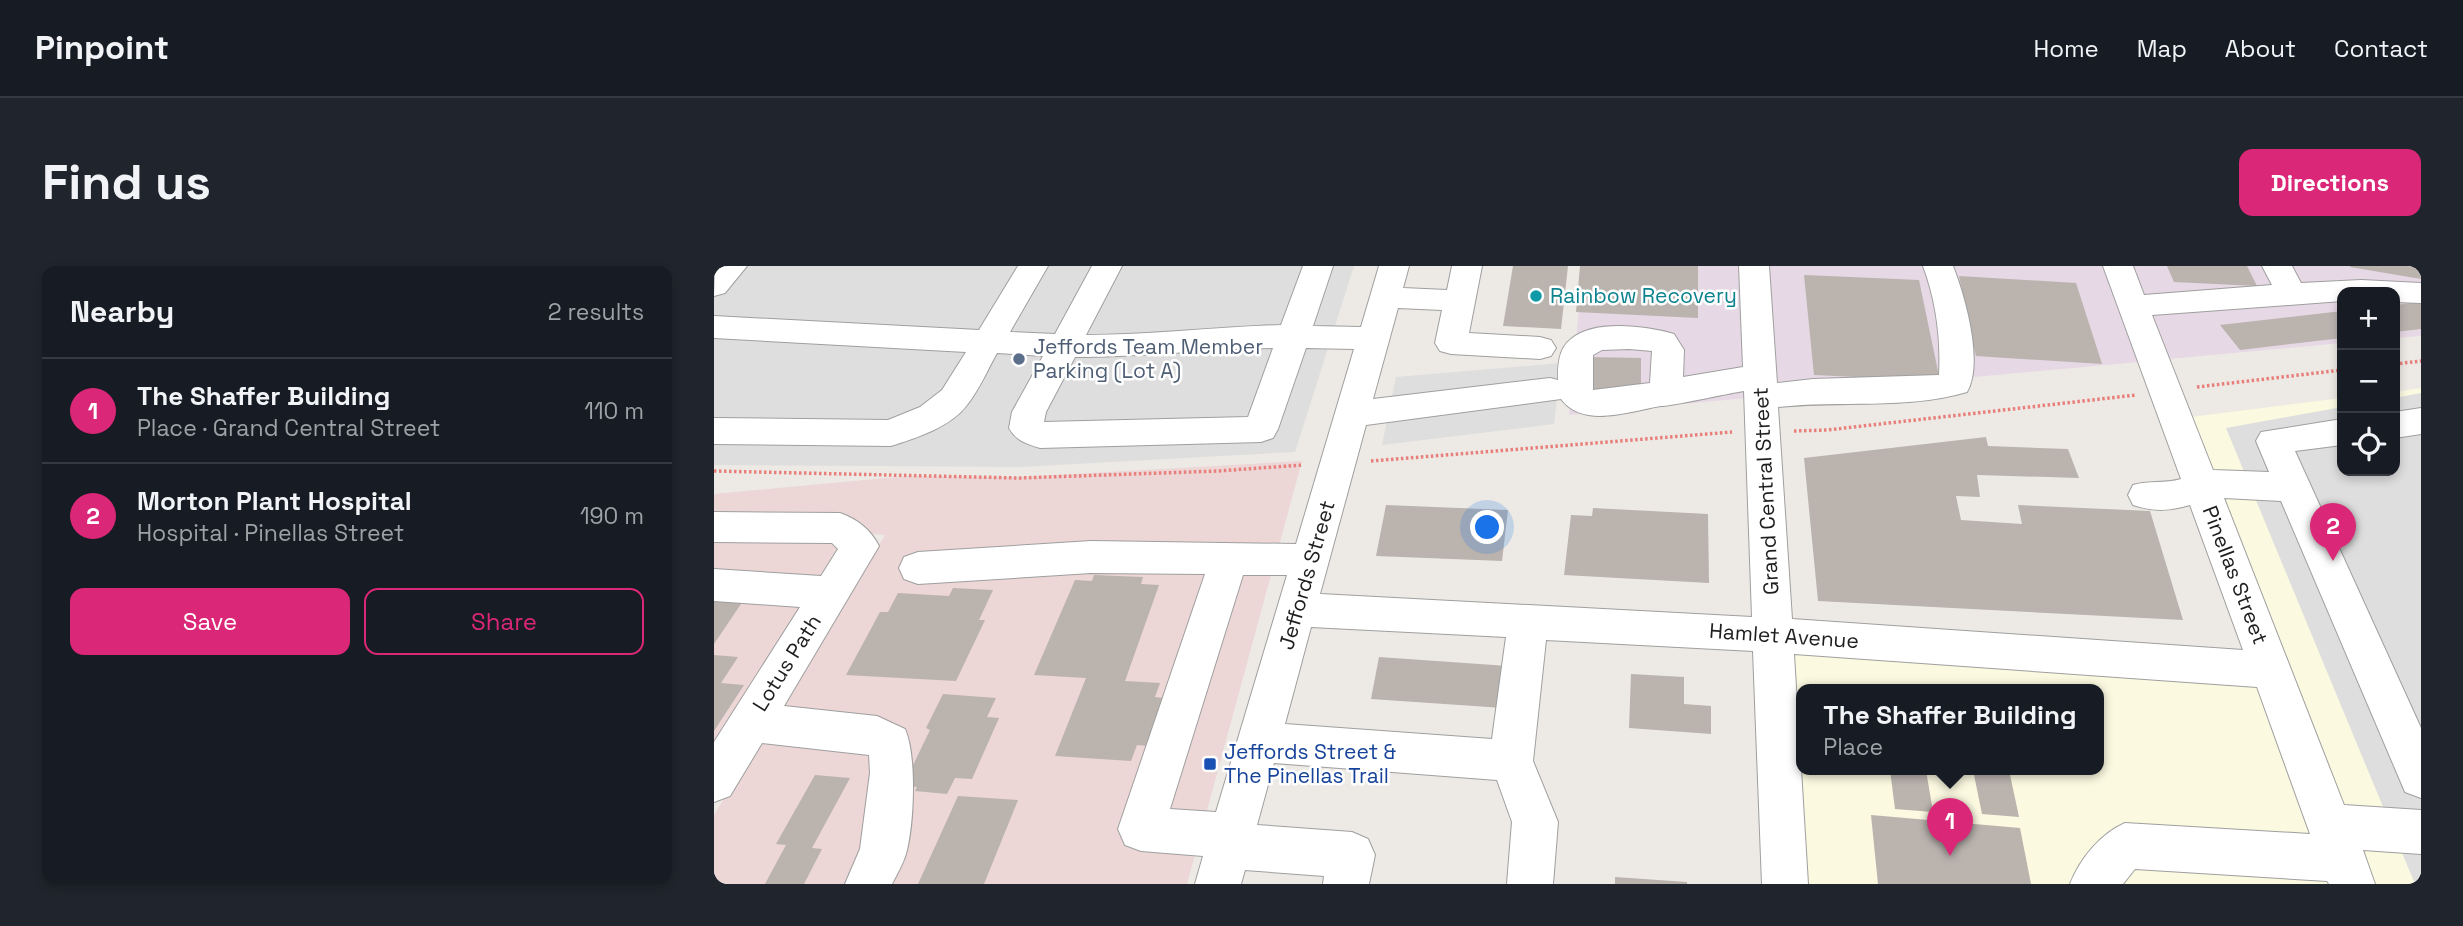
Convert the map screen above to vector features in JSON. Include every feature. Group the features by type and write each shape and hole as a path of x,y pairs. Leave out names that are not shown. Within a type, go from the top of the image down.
{"street":[{"path":"714,286 732,266"},
{"path":"714,431 891,433 932,416 954,399 1033,266"},
{"path":"1107,266 1029,412 1026,428 1040,435 1261,429 1318,266"},
{"path":"1467,266 1451,343 1540,348"},
{"name":"Grand Central Street","path":"1754,266 1785,884"},
{"path":"1666,395 1762,401 1813,391 1932,390 1955,384 1958,351 1944,278 1938,266"},
{"name":"Pinellas Street","path":"2118,266 2341,857"},
{"path":"2277,266 2291,294"},
{"path":"1390,281 1460,301"},
{"name":"Jeffords Street","path":"1227,856 1390,281"},
{"path":"2133,306 2361,290 2421,293"},
{"path":"714,327 1065,346 1136,346 1220,338 1292,336 1373,340"},
{"path":"1353,414 1550,390"},
{"path":"2400,424 2421,421"},
{"path":"2337,433 2273,440 2421,777"},
{"path":"2146,495 2170,497 2201,485 2293,487"},
{"name":"Lotus Path","path":"714,527 840,528 860,546 714,781"},
{"path":"918,568 1091,556 1311,560"},
{"path":"1229,559 1142,829 1227,856 1352,855 1346,884"},
{"path":"714,585 831,593"},
{"name":"Hamlet Avenue","path":"1296,609 1773,635 2271,670"},
{"path":"1528,622 1511,761 1535,822 1530,884"},
{"path":"750,722 877,736 890,744 892,773 883,853 868,884"},
{"path":"1259,742 1511,761"},
{"path":"2093,884 2125,846 2341,857 2421,832"}],"path":[{"path":"2400,363 2421,361"},
{"path":"714,471 1019,478 1218,471 1509,452 1700,433 1762,401 1826,430 2337,371"}],"shaded area":[{"name":"Jeffords Team Member Parking (Lot A)","path":"714,266 1354,266 1295,452 1020,467 714,465"},
{"path":"1583,266 1740,266 1746,398 1569,415"},
{"path":"1768,266 2104,266 2139,362 1777,395"},
{"path":"2132,266 2421,266 2421,336 2400,338 2400,287 2337,287 2337,343 2168,359"},
{"path":"1561,363 1554,424 1382,445 1396,377"},
{"path":"2421,388 2421,884 1803,884 1787,652 2289,682 2191,417 2337,399 2337,476 2400,476 2400,391"},
{"path":"2421,393 2421,884 2415,884 2226,428 2337,408 2337,476 2400,476 2400,397"},
{"path":"1302,461 1187,884 714,884 714,815 885,535 852,532 714,749 714,494 908,476 1020,477"}],"building":[{"name":"Rainbow Recovery","path":"1513,266 1568,266 1561,329 1503,326"},
{"path":"1580,266 1698,266 1698,318 1576,312"},
{"path":"2167,266 2247,266 2257,286 2174,282"},
{"path":"2421,266 2421,279 2350,267"},
{"path":"1804,275 1919,280 1940,381 1814,375"},
{"path":"1959,276 2076,283 2102,364 1976,356"},
{"path":"2421,302 2421,329 2400,331 2400,304"},
{"path":"2337,312 2337,339 2240,350 2220,325"},
{"path":"1586,357 1641,358 1641,391 1586,389"},
{"path":"1986,437 1988,446 2068,449 2079,478 1977,475 1980,497 1956,496 1961,520 2022,524 2018,505 2150,511 2183,620 1818,601 1804,458"},
{"path":"1386,505 1508,510 1502,561 1376,556"},
{"path":"1593,508 1708,514 1709,583 1564,575 1571,515 1592,516"},
{"path":"1094,575 1143,577 1141,584 1159,585 1125,681 1160,683 1155,697 1164,698 1148,746 1137,745 1131,761 1055,756 1086,678 1034,675 1075,580 1092,581"},
{"path":"953,588 993,590 979,620 985,620 956,681 846,675 880,612 888,612 898,593 949,596"},
{"path":"714,596 745,598 714,644"},
{"path":"714,655 738,657 721,683 744,685 714,731"},
{"path":"1379,657 1508,666 1503,708 1371,699"},
{"path":"1631,674 1684,677 1684,704 1711,706 1711,734 1629,728"},
{"path":"943,694 996,698 987,717 999,718 972,779 955,778 947,794 915,791 917,787 903,786 930,730 926,728"},
{"path":"815,775 850,778 812,848 822,849 804,884 765,884 786,845 776,844"},
{"path":"1891,775 1927,775 1933,812 1895,809"},
{"path":"1974,775 2010,775 2019,817 1982,814"},
{"path":"958,796 1018,800 984,884 918,884"},
{"path":"1871,815 2020,828 2031,884 1878,884"},
{"path":"1615,877 1687,882 1687,884 1615,884"}],"place":[{"name":"Rainbow Recovery","path":"1536,296"},
{"name":"Jeffords Team Member Parking (Lot A)","path":"1019,359"},
{"name":"Morton Plant Hospital","path":"2333,561"},
{"name":"Jeffords Street & The Pinellas Trail","path":"1210,764"},
{"name":"The Shaffer Building","path":"1950,856"}]}
